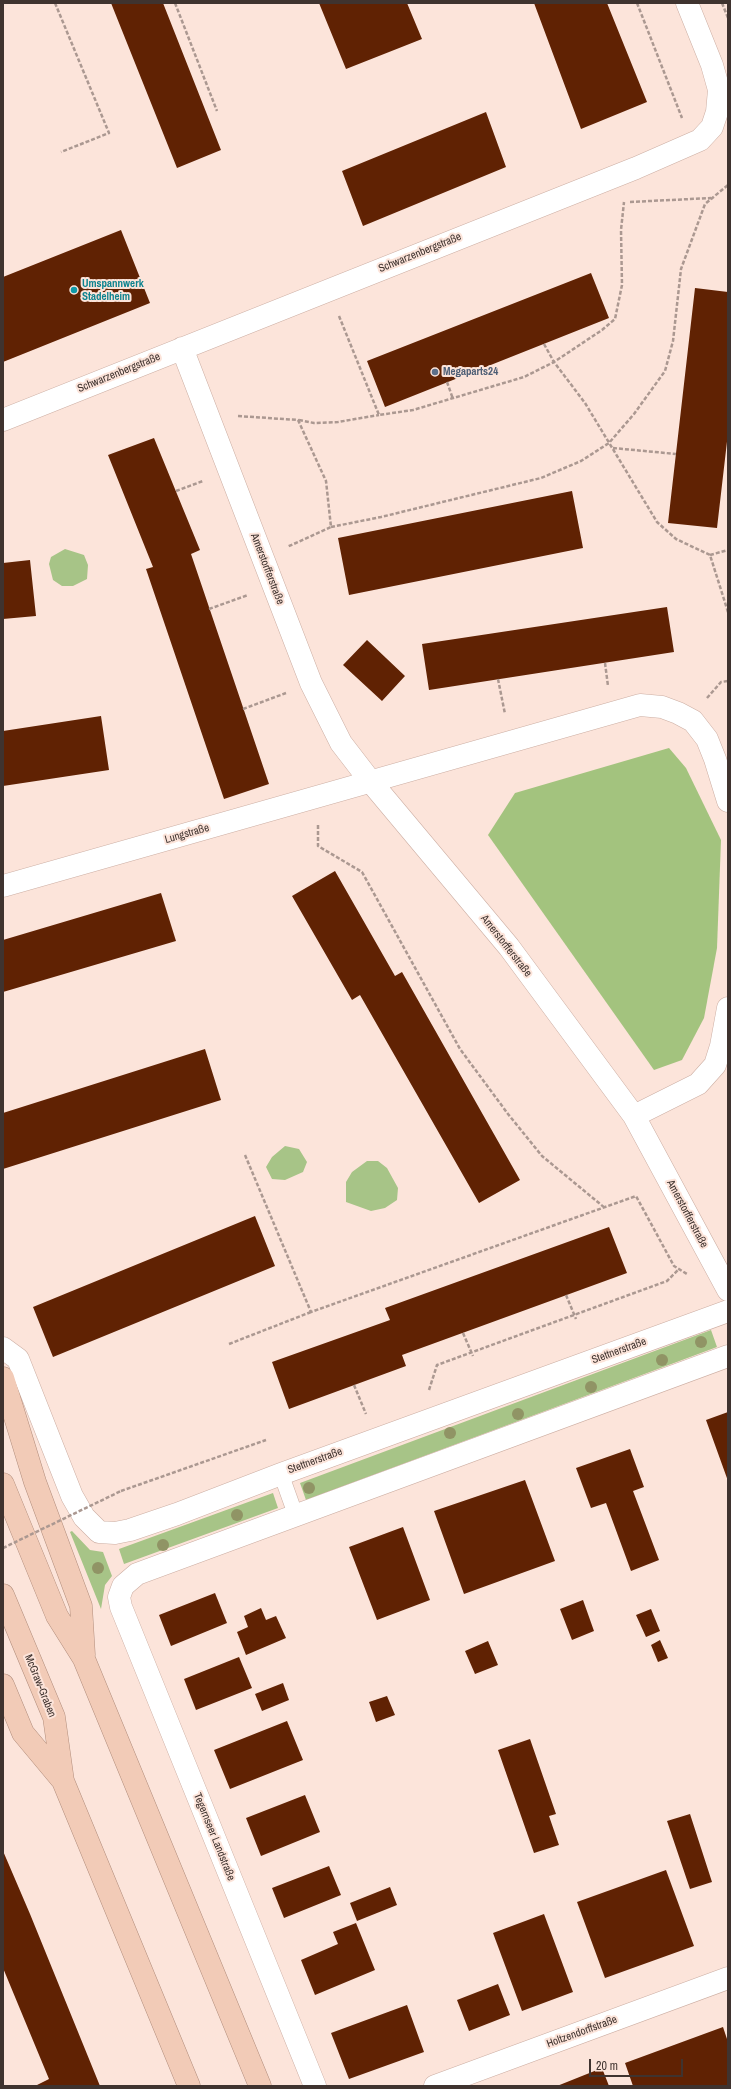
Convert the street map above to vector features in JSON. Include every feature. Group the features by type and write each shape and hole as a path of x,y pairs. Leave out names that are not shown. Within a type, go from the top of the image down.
{"highway":[{"path":"3,1378 35,1482 81,1606 84,1659"},
{"path":"3,1484 57,1616 84,1659 260,2086"},
{"name":"McGraw-Graben","path":"3,1594 54,1717 63,1780"},
{"path":"3,1685 23,1733 63,1780 189,2086"}],"street":[{"name":"Schwarzenbergstraße","path":"3,420 700,140 712,127 717,112 719,90 712,65 687,3"},
{"name":"Amerstorfferstraße","path":"182,348 311,683 341,743 371,782 508,947 634,1116 728,1290"},
{"path":"371,782 640,705 662,708 678,713 692,721 707,739 728,801"},
{"name":"Lungstraße","path":"3,886 371,782"},
{"path":"634,1116 698,1084 715,1065 721,1046 728,1008"},
{"name":"Stettnerstraße","path":"3,1348 18,1359 72,1496 84,1517 99,1532 115,1533 130,1530 728,1311"},
{"path":"296,1516 728,1356"},
{"name":"Tegernseer Landstraße","path":"296,1516 137,1574 123,1586 119,1597 315,2086"},
{"name":"Holtzendorffstraße","path":"435,2086 728,1978"}],"lane":[{"path":"280,1474 296,1516"}],"path":[{"path":"55,3 109,133 61,152"},
{"path":"175,3 217,111"},
{"path":"637,3 681,116 700,140"},
{"path":"722,3 728,18"},
{"path":"207,414 298,420 314,423 338,422 413,410 453,399 524,377 554,362 602,330 615,319 622,285 621,230 625,193 621,173"},
{"path":"263,557 331,527 382,517 541,478 581,461 610,443 634,414 665,371 673,341 681,269 705,204 728,185"},
{"path":"624,202 712,198"},
{"path":"329,289 379,415"},
{"path":"544,344 554,362 585,403 657,522 676,539 710,555 728,550"},
{"path":"447,382 453,399"},
{"path":"298,420 326,481 331,527"},
{"path":"612,448 676,454"},
{"path":"710,555 728,612"},
{"path":"209,609 274,586"},
{"path":"498,679 510,742"},
{"path":"243,709 311,683"},
{"path":"317,797 318,846 362,872 460,1049 508,1114 542,1156 605,1208"},
{"path":"245,1155 311,1312"},
{"path":"230,1344 311,1312 636,1196 674,1266 691,1278"},
{"path":"428,1396 437,1365 667,1280 679,1270"},
{"path":"566,1295 576,1319"},
{"path":"464,1332 473,1356"},
{"path":"354,1385 368,1418"},
{"path":"3,1548 122,1491 266,1440"}],"green space":[{"path":"65,549 84,555 88,565 87,579 73,586 62,586 53,580 49,564 51,557"},
{"path":"669,748 686,768 721,840 717,948 704,1018 682,1060 654,1070 488,835 515,793"},
{"path":"285,1146 299,1149 307,1162 303,1172 285,1180 272,1179 266,1167 272,1157"},
{"path":"367,1161 378,1161 387,1168 398,1188 397,1200 385,1208 371,1211 346,1202 346,1182 352,1172"},
{"path":"711,1330 717,1347 306,1500 300,1483"},
{"path":"273,1493 278,1508 124,1564 119,1549"},
{"path":"72,1531 90,1550 103,1552 112,1576 105,1585 101,1609 70,1532"}],"building":[{"path":"111,3 163,3 221,150 177,168"},
{"path":"319,3 407,3 422,39 346,69"},
{"path":"534,3 607,3 647,102 581,129"},
{"path":"486,112 506,167 363,226 342,171"},
{"name":"Umspannwerk Stadelheim","path":"121,230 150,303 3,362 3,277"},
{"path":"591,273 609,318 385,407 367,361"},
{"path":"695,288 728,292 728,433 717,528 668,523"},
{"path":"154,438 200,550 191,554 269,784 224,799 146,569 153,567 108,455"},
{"path":"572,491 583,548 349,595 338,538"},
{"path":"30,560 36,616 3,619 3,563"},
{"path":"667,607 674,652 429,690 422,644"},
{"path":"367,640 405,676 382,701 343,665"},
{"path":"101,716 109,770 3,786 3,731"},
{"path":"335,871 395,976 402,972 520,1180 479,1203 360,995 352,1000 292,896"},
{"path":"161,893 176,941 3,992 3,940"},
{"path":"205,1049 221,1100 3,1169 3,1113"},
{"path":"255,1216 275,1266 53,1357 33,1307"},
{"path":"609,1227 627,1273 402,1355 406,1366 289,1409 272,1362 390,1320 385,1308"},
{"path":"728,1412 728,1481 706,1420"},
{"path":"630,1449 644,1487 633,1491 659,1560 631,1571 606,1503 591,1508 576,1468"},
{"path":"525,1480 555,1561 464,1594 434,1511"},
{"path":"403,1527 430,1600 377,1620 349,1547"},
{"path":"215,1593 227,1623 171,1646 159,1615"},
{"path":"583,1600 594,1631 572,1640 560,1609"},
{"path":"261,1608 266,1620 276,1616 286,1638 246,1655 237,1632 248,1627 244,1616"},
{"path":"651,1609 660,1631 646,1637 636,1615"},
{"path":"660,1640 668,1658 658,1662 651,1645"},
{"path":"488,1641 498,1665 475,1674 465,1651"},
{"path":"239,1657 252,1688 196,1710 184,1679"},
{"path":"283,1683 289,1700 262,1711 255,1694"},
{"path":"387,1696 395,1715 376,1722 369,1702"},
{"path":"287,1721 303,1760 230,1789 214,1750"},
{"path":"530,1739 556,1814 549,1816 559,1845 534,1853 498,1750"},
{"path":"305,1795 320,1832 261,1856 246,1818"},
{"path":"690,1814 712,1882 690,1889 667,1821"},
{"path":"3,1851 100,2086 37,2085 49,2079 3,1968"},
{"path":"329,1866 341,1895 284,1918 272,1888"},
{"path":"666,1870 694,1946 605,1978 577,1902"},
{"path":"390,1887 397,1905 357,1921 350,1903"},
{"path":"544,1914 573,1992 522,2011 493,1933"},
{"path":"356,1923 375,1970 315,1995 301,1960 338,1944 333,1932"},
{"path":"498,1984 510,2015 469,2031 457,2000"},
{"path":"407,2005 424,2052 349,2079 331,2033"},
{"path":"723,2027 728,2042 728,2086 633,2086 625,2063"},
{"path":"602,2068 609,2086 557,2086"}],"place":[{"name":"Umspannwerk Stadelheim","path":"74,290"},
{"name":"Megaparts24","path":"435,372"}]}
